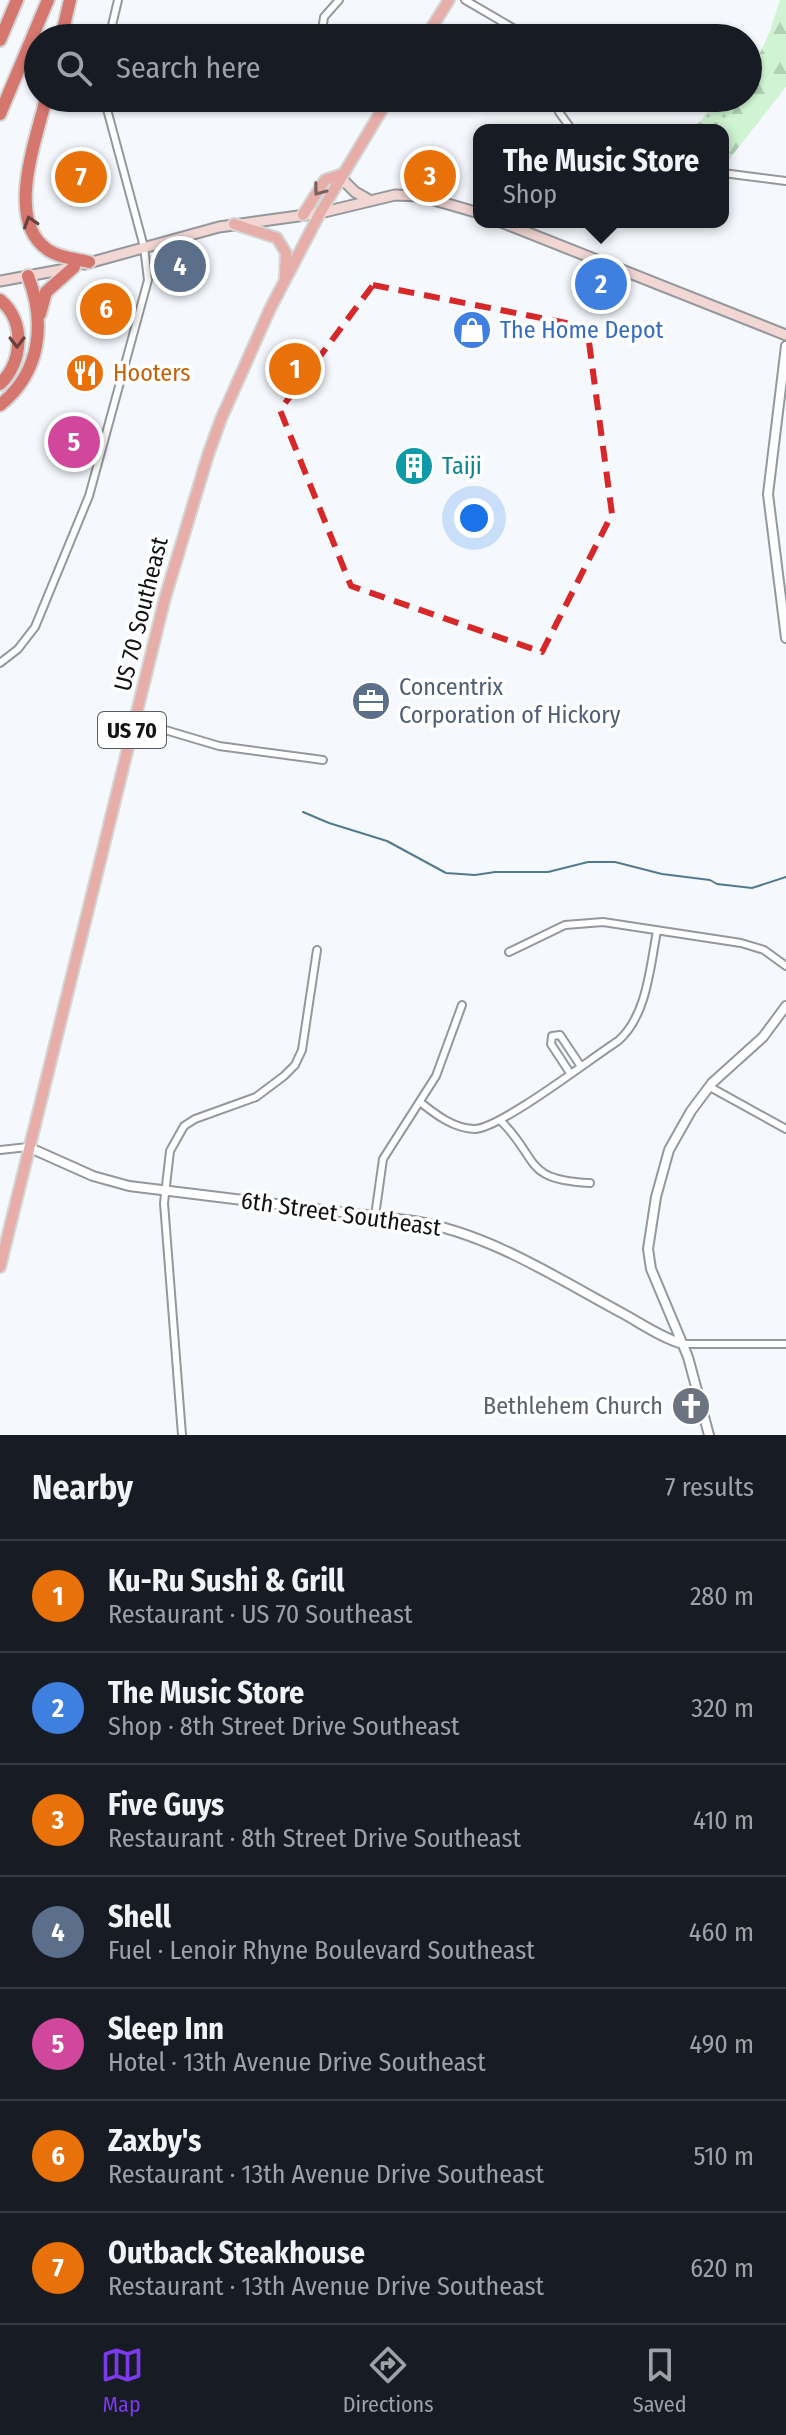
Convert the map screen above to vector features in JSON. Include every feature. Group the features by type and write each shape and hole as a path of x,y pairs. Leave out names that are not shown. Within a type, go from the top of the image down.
{"highway":[{"path":"0,40 17,0"},
{"path":"38,24 48,0"},
{"path":"64,24 70,0"},
{"path":"0,114 24,57"},
{"path":"43,112 27,183 28,218 46,249 57,255 89,262"},
{"path":"0,405 14,393 28,373 36,351 46,292 74,267"},
{"path":"28,276 39,325"},
{"path":"0,300 13,316 19,345 15,362 0,384"}],"main road":[{"path":"434,24 449,0"},
{"name":"US 70 Southeast","path":"0,1267 178,550 208,455 239,376 285,281 320,213 381,112"},
{"path":"303,215 325,180 342,176 355,192 369,200"},
{"path":"0,281 74,267 234,224 320,213 395,195 420,196 473,211"},
{"path":"234,224 277,238 286,253 285,281"},
{"path":"516,228 786,335"}],"street":[{"path":"112,24 118,0"},
{"path":"323,24 324,17 339,0"},
{"path":"465,0 506,24"},
{"path":"0,663 18,649 35,627 94,484 148,280 144,247 108,112"},
{"path":"729,174 786,181"},
{"path":"786,346 768,494 786,638"},
{"path":"135,721 219,746 323,760"},
{"path":"509,952 565,925 612,923 755,946 786,966"},
{"path":"420,1102 442,1118 464,1128 481,1128 500,1120 618,1041 632,1025 641,1002 657,931"},
{"path":"182,1435 164,1191 170,1151 184,1126 256,1097 295,1065 302,1050 317,950"},
{"path":"375,1216 383,1159 436,1076 462,1005"},
{"path":"709,1435 683,1344 651,1269 649,1235 664,1163 682,1124 710,1087 763,1037 786,1006"},
{"path":"570,1073 551,1044 552,1036 560,1035 580,1065"},
{"path":"710,1087 786,1129"},
{"path":"500,1120 533,1165 545,1175 560,1181 590,1183"},
{"path":"0,1150 28,1147"},
{"name":"6th Street Southeast","path":"28,1147 104,1180 164,1191 440,1225 486,1241 683,1344"},
{"path":"683,1344 786,1344"}],"highlighted area":[{"path":"373,285 587,327 612,514 542,652 351,586 280,410"}],"green space":[{"path":"780,0 786,0 786,87 729,159 729,124 724,124 733,112 762,112 762,49"},
{"path":"707,112 733,112 724,124 696,124"}],"waterway":[{"path":"303,812 387,841 446,873 548,872 588,862 615,862 662,874 752,888 786,877"}],"place":[{"name":"Five Guys","path":"430,176"},
{"name":"Outback Steakhouse","path":"81,177"},
{"name":"Shell","path":"180,266"},
{"name":"The Music Store","path":"601,284"},
{"name":"Zaxby's","path":"106,309"},
{"name":"The Home Depot","path":"472,330"},
{"name":"Ku-Ru Sushi & Grill","path":"295,369"},
{"name":"Hooters","path":"85,373"},
{"name":"Sleep Inn","path":"74,442"},
{"name":"Taiji","path":"414,466"},
{"name":"Concentrix Corporation of Hickory","path":"371,701"},
{"name":"Bethlehem Church","path":"691,1406"}]}
